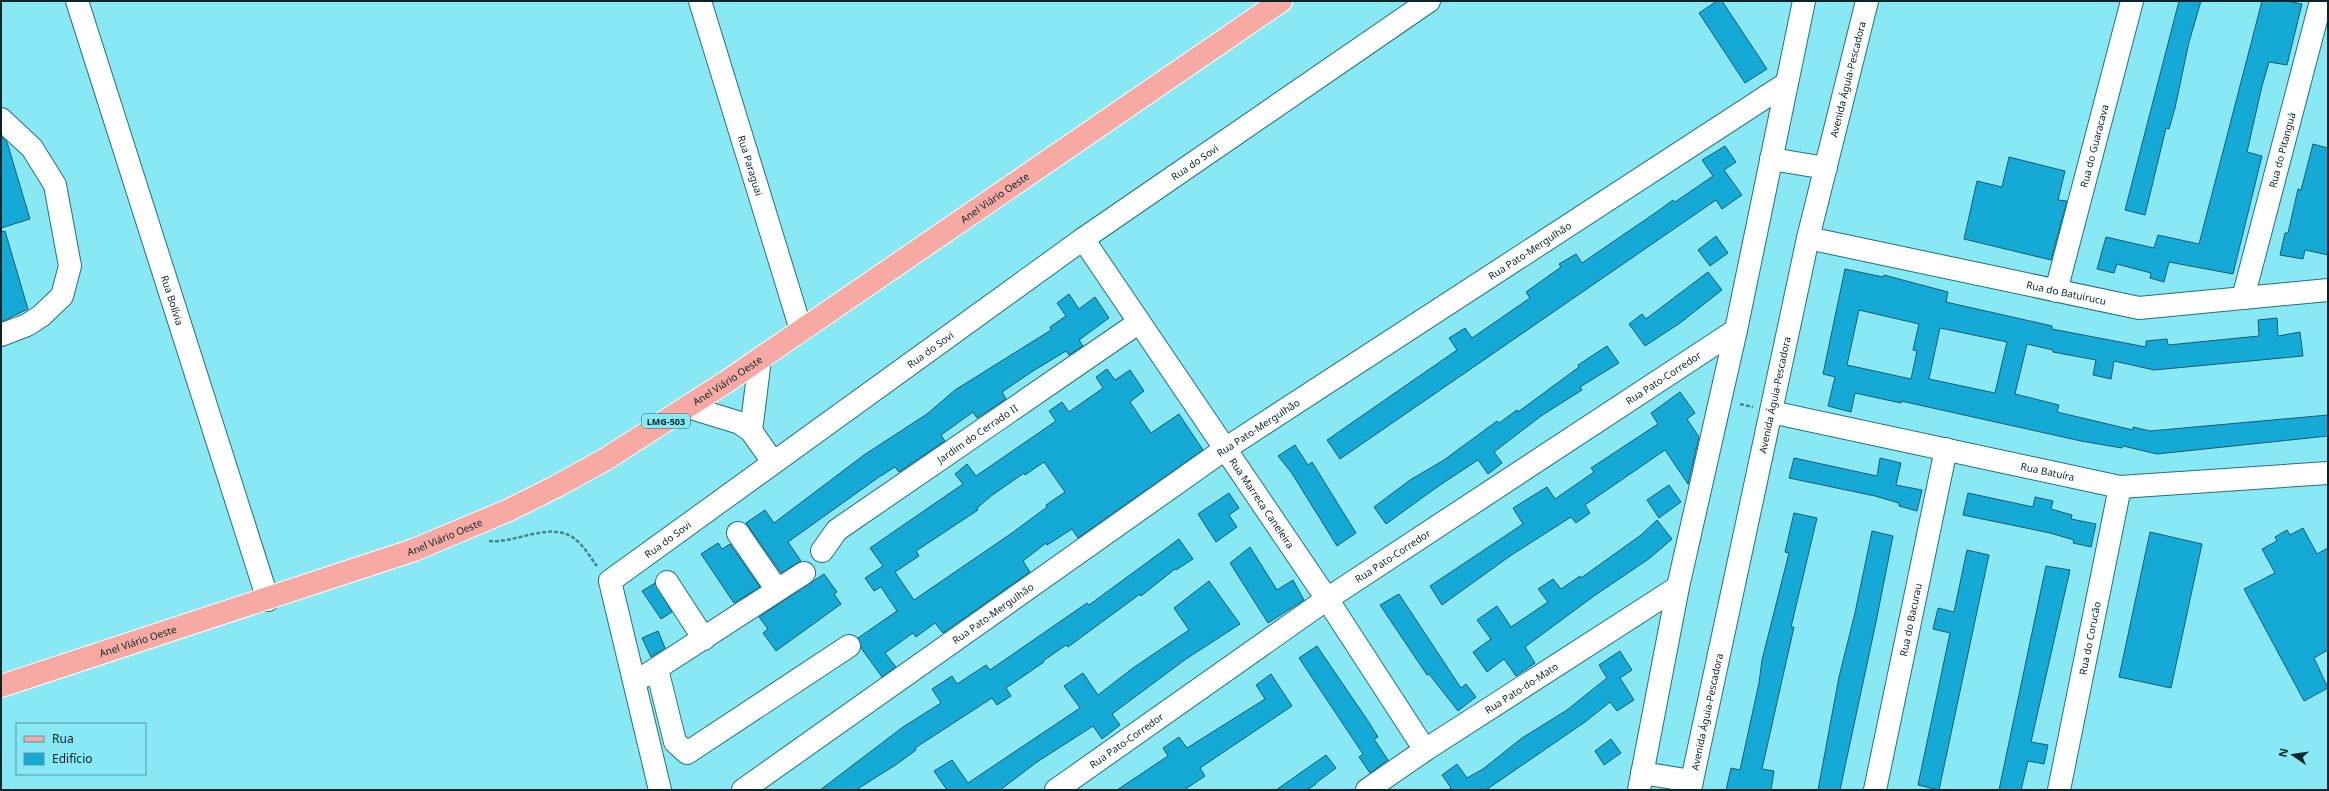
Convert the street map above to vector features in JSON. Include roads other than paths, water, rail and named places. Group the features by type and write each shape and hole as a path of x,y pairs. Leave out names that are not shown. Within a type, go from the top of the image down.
{"main road":[{"name":"Anel Viário Oeste","path":"1,686 372,565 460,532 557,486 606,459 760,359 1281,1"}],"street":[{"name":"Rua Bolívia","path":"77,1 268,600"},
{"name":"Rua Paraguai","path":"700,1 801,330"},
{"name":"Rua do Sovi","path":"634,682 610,581 1083,238 1429,1"},
{"path":"1691,786 1641,782 1678,587 1736,330 1804,1"},
{"name":"Avenida Águia-Pescadora","path":"1691,786 1808,238 1867,1"},
{"name":"Rua do Guaracava","path":"2056,291 2132,1"},
{"name":"Rua do Pitanguá","path":"2243,298 2321,1"},
{"name":"Rua Pato-Mergulhão","path":"743,790 1225,449 1786,83"},
{"path":"1,119 32,148 55,185 70,266 62,296 41,316 27,324 1,334"},
{"path":"1771,159 1826,168"},
{"name":"Rua Marreca Caneleira","path":"1083,238 1138,322 1326,599 1425,750"},
{"name":"Rua do Batuirucu","path":"1808,238 2139,308 2328,290"},
{"name":"Jardim do Cerrado II","path":"822,551 837,530 1138,322"},
{"name":"Rua Pato-Corredor","path":"1056,790 1326,599 1736,330"},
{"path":"751,431 760,359"},
{"path":"688,407 735,422 751,431 773,462"},
{"name":"Rua Batuíra","path":"1771,412 2120,487 2328,473"},
{"name":"Rua do Bacurau","path":"1875,790 1946,449"},
{"name":"Rua do Corucão","path":"2060,790 2120,487"},
{"path":"738,533 778,590"},
{"path":"660,790 634,682 704,639 804,573"},
{"path":"667,582 704,639"},
{"name":"Rua Pato-do-Mato","path":"1367,790 1425,750 1678,587"},
{"path":"657,669 675,742 687,753 849,646"}]}
